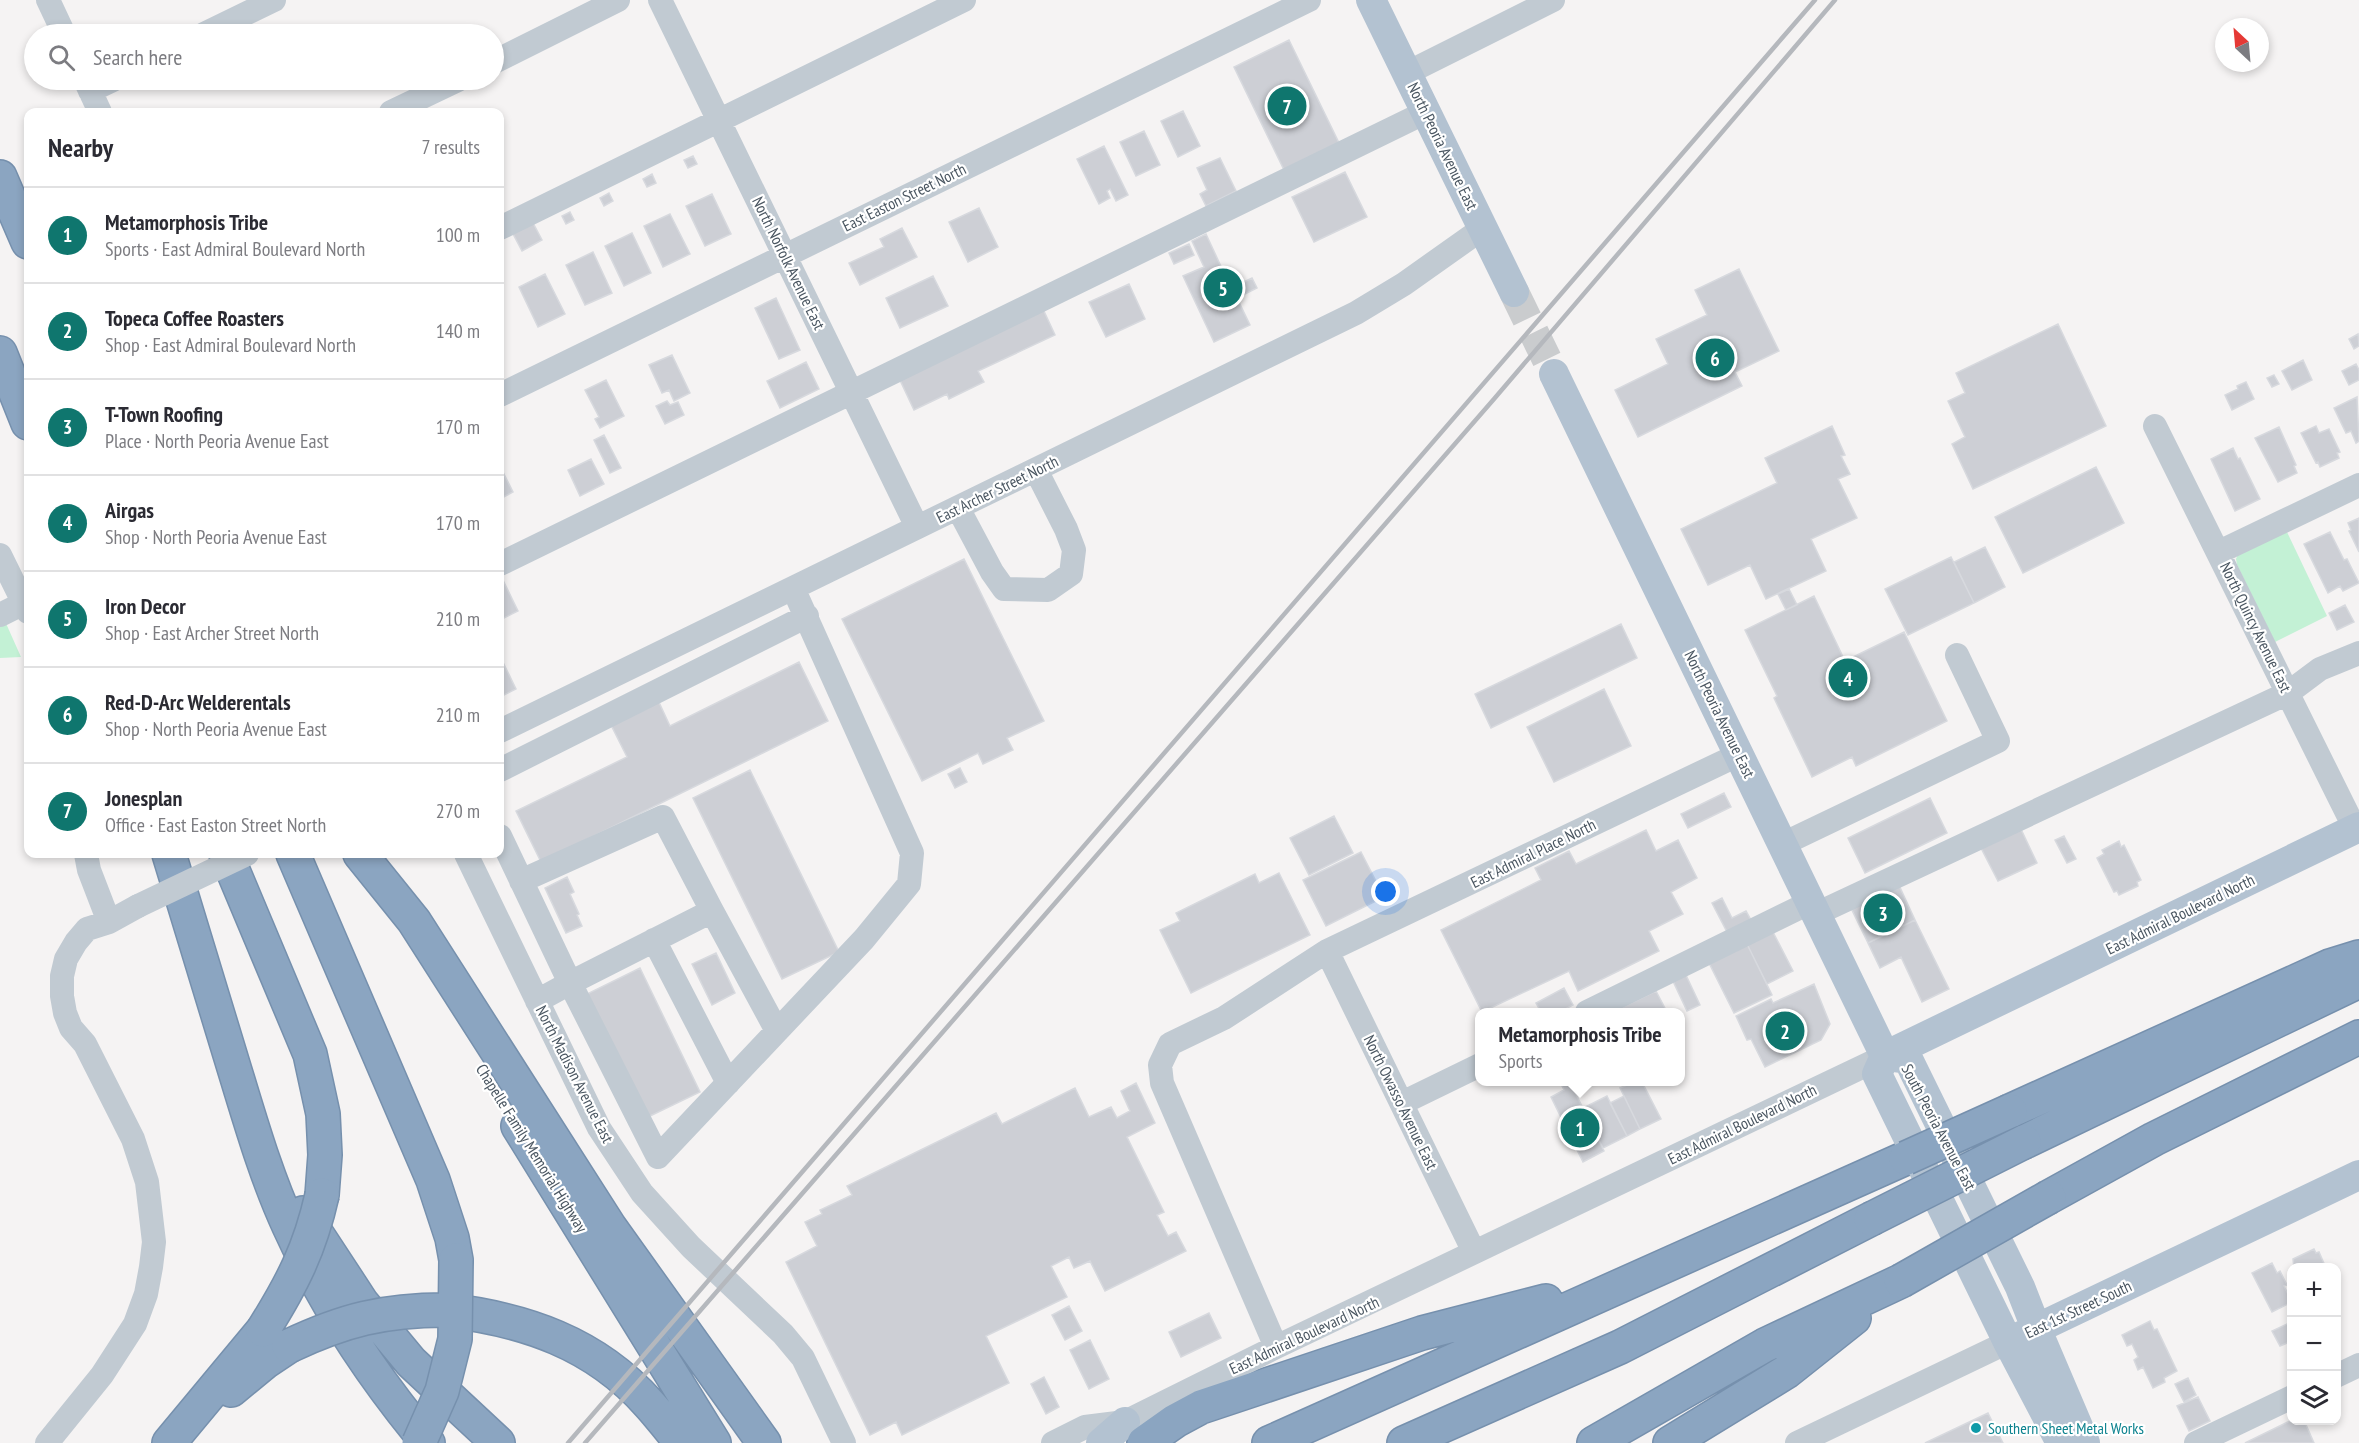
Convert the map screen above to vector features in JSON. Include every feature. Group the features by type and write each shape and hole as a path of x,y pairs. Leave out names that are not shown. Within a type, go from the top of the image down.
{"highway":[{"path":"0,177 24,233"},
{"path":"0,353 24,413"},
{"path":"170,858 255,1135 288,1225 318,1286 367,1365 428,1443"},
{"path":"181,1443 246,1375 276,1338 297,1272 310,1241 322,1195 325,1155 323,1114 310,1054 228,858"},
{"path":"295,858 433,1180 452,1238 456,1260 455,1339 442,1391 418,1443"},
{"name":"Chapelle Family Memorial Highway","path":"352,858 714,1443"},
{"path":"363,858 414,921 609,1226 764,1443"},
{"path":"1269,1443 1438,1365 1646,1276 2330,966 2359,957"},
{"path":"1454,1443 1620,1347 2024,1142 2359,981"},
{"path":"1594,1443 1765,1345 1901,1281 2154,1139 2359,1037"},
{"path":"255,1135 362,1303 411,1362 498,1443"},
{"path":"609,1226 714,1345 789,1443"},
{"path":"1134,1432 1175,1421 1201,1407 1422,1333 1646,1276"},
{"path":"1670,1443 1786,1372 1901,1281"},
{"path":"169,1443 276,1338 394,1312 445,1310 496,1317 523,1324 555,1336 582,1350 606,1366 649,1403 682,1443"},
{"path":"1404,1443 1620,1347"}],"main road":[{"name":"North Peoria Avenue East","path":"1371,0 1514,292"},
{"name":"North Peoria Avenue East","path":"1554,374 1885,1056"},
{"name":"East Admiral Boulevard North","path":"1885,1056 2357,828"},
{"name":"South Peoria Avenue East","path":"2061,1443 2008,1342 1877,1074 1885,1056 1908,1059 2020,1287 2085,1443"},
{"name":"East 1st Street South","path":"2008,1342 2359,1175"},
{"path":"1101,1443 1134,1432"}],"street":[{"path":"48,0 59,24"},
{"path":"225,24 274,0"},
{"path":"504,57 618,0"},
{"name":"North Norfolk Avenue East","path":"660,0 917,527"},
{"path":"504,226 964,0"},
{"name":"East Easton Street North","path":"504,393 1309,0"},
{"path":"1407,73 1550,1"},
{"path":"90,90 98,108"},
{"path":"399,108 437,90"},
{"path":"504,562 1426,112"},
{"name":"East Archer Street North","path":"504,729 1356,313 1404,284 1483,228"},
{"name":"North Quincy Avenue East","path":"2155,426 2357,828"},
{"path":"958,508 992,572 1004,589 1048,590 1071,574 1074,550 1036,470"},
{"path":"2219,552 2359,484"},
{"path":"0,555 24,604"},
{"path":"504,845 570,983 658,1157 864,939 909,884 912,853 793,588"},
{"path":"0,615 24,609"},
{"path":"504,768 807,616"},
{"path":"1596,1008 2288,693 2320,669 2359,653"},
{"path":"1783,844 1998,741 1957,656"},
{"name":"East Admiral Place North","path":"1276,1347 1162,1083 1160,1065 1170,1044 1224,1018 1327,951 1740,754"},
{"path":"521,881 663,817 777,1031"},
{"path":"87,858 89,870 109,922"},
{"path":"47,1443 102,1375 135,1324 146,1294 154,1242 147,1182 133,1139 85,1044 71,1028 65,1013 62,976 66,959 87,929 109,922 239,858"},
{"name":"North Madison Avenue East","path":"468,858 599,1128 642,1193 691,1247 783,1334 802,1358 844,1443"},
{"path":"537,1001 712,911"},
{"path":"654,940 728,1083"},
{"name":"North Owasso Avenue East","path":"1327,951 1474,1252"},
{"name":"East Admiral Boulevard North","path":"1053,1443 1085,1427 1134,1432 1276,1347 1885,1056"},
{"path":"1402,1103 1475,1067"},
{"name":"East 1st Street South","path":"1797,1443 2008,1342"},
{"path":"2341,1374 2359,1365"},
{"path":"2196,1443 2287,1399"}],"green space":[{"path":"2287,532 2327,616 2275,642 2236,559 2238,554"},
{"path":"0,610 21,657 0,658"}],"building":[{"path":"1289,40 1340,145 1285,172 1234,67"},
{"path":"1183,111 1200,146 1178,157 1161,121"},
{"path":"1144,131 1160,165 1136,176 1120,142"},
{"path":"1104,146 1128,195 1116,201 1110,189 1107,191 1110,198 1099,204 1077,159"},
{"path":"693,156 697,164 688,168 684,160"},
{"path":"1220,158 1236,191 1206,206 1200,194 1207,190 1197,168"},
{"path":"1345,172 1367,217 1314,242 1292,197"},
{"path":"652,174 656,183 647,187 643,179"},
{"path":"609,193 613,201 604,206 600,198"},
{"path":"712,194 731,234 705,246 686,206"},
{"path":"979,208 998,247 968,262 949,222"},
{"path":"570,212 574,220 566,224 562,216"},
{"path":"670,214 690,254 663,267 644,226"},
{"path":"531,219 542,240 522,251 511,230"},
{"path":"902,228 917,257 860,285 849,263 884,247 880,239"},
{"path":"632,233 651,273 624,286 605,246"},
{"path":"1206,234 1231,288 1252,278 1257,288 1237,298 1250,325 1214,342 1183,276 1204,267 1192,241"},
{"path":"1189,244 1194,255 1174,264 1169,253"},
{"path":"593,252 612,293 585,305 566,265"},
{"path":"1739,269 1779,351 1735,372 1742,386 1638,437 1615,390 1668,364 1656,339 1707,315 1695,290"},
{"path":"545,274 565,314 538,327 519,287"},
{"path":"933,276 948,306 900,328 886,298"},
{"path":"1129,284 1145,319 1106,337 1089,302"},
{"path":"776,298 800,350 779,359 755,308"},
{"path":"1043,309 1055,335 978,371 984,382 949,399 947,394 914,410 899,378"},
{"path":"2058,324 2106,426 1973,489 1952,444 1965,437 1948,401 1965,393 1956,373"},
{"path":"2358,334 2359,346 2354,349 2349,339"},
{"path":"672,355 690,393 674,401 669,390 662,393 649,365"},
{"path":"2303,360 2312,380 2292,390 2282,371"},
{"path":"806,362 819,389 780,408 767,381"},
{"path":"2356,364 2359,370 2359,380 2349,385 2342,371"},
{"path":"2274,375 2279,384 2272,387 2267,378"},
{"path":"606,380 624,416 600,428 595,419 599,417 585,390"},
{"path":"2246,382 2254,399 2232,410 2225,395"},
{"path":"2357,397 2359,441 2356,443 2351,431 2346,433 2334,408"},
{"path":"667,401 670,405 678,402 684,415 665,424 656,406"},
{"path":"1832,426 1845,455 1841,456 1850,474 1838,479 1857,518 1811,539 1826,571 1766,599 1750,565 1708,585 1681,529 1777,483 1765,458"},
{"path":"2316,426 2319,433 2329,429 2340,452 2337,453 2339,458 2320,467 2301,433"},
{"path":"2279,427 2296,465 2294,466 2297,473 2278,482 2255,438"},
{"path":"604,435 621,468 610,473 594,440"},
{"path":"2233,448 2260,499 2235,511 2211,459"},
{"path":"591,459 604,484 580,496 568,470"},
{"path":"2096,467 2124,523 2023,573 1995,517"},
{"path":"504,474 513,492 504,497"},
{"path":"2359,518 2359,552 2349,531 2351,530 2348,523"},
{"path":"2330,532 2359,583 2343,591 2340,586 2328,593 2304,544"},
{"path":"1985,547 2005,587 1974,603 1954,562"},
{"path":"1951,557 1974,603 1908,635 1885,589"},
{"path":"964,559 1044,721 1007,738 1013,750 983,764 978,753 922,781 842,619"},
{"path":"504,582 518,611 504,618"},
{"path":"1789,589 1797,605 1786,610 1778,594"},
{"path":"1814,596 1845,661 1904,632 1947,721 1856,766 1852,757 1812,777 1774,698 1777,696 1745,630"},
{"path":"2345,605 2354,622 2337,630 2329,613"},
{"path":"1621,624 1637,658 1491,728 1475,694"},
{"path":"799,662 828,721 541,862 516,811 627,757 609,721 657,698 670,726"},
{"path":"504,664 516,689 504,695"},
{"path":"1604,689 1631,746 1554,782 1527,727"},
{"path":"960,768 967,782 955,788 948,774"},
{"path":"750,770 839,952 782,979 693,798"},
{"path":"1724,793 1731,807 1688,828 1681,814"},
{"path":"1930,798 1947,833 1865,873 1848,838"},
{"path":"1334,816 1353,853 1309,875 1290,838"},
{"path":"2020,827 2037,863 1998,881 1980,846"},
{"path":"1646,830 1656,851 1678,840 1697,878 1671,892 1683,914 1649,931 1659,951 1578,991 1569,971 1490,1008 1480,1008 1441,930 1541,880 1535,868 1569,851 1576,864"},
{"path":"2064,836 2076,859 2067,863 2055,840"},
{"path":"2119,841 2121,847 2124,845 2141,880 2137,882 2138,886 2119,895 2117,891 2114,892 2097,858 2104,854 2102,850"},
{"path":"1361,852 1384,897 1326,926 1303,880"},
{"path":"1279,873 1310,935 1191,993 1160,930 1180,921 1176,913 1255,874 1259,883"},
{"path":"567,877 574,892 570,894 582,926 566,933 545,888"},
{"path":"1898,883 1915,920 1868,943 1850,906"},
{"path":"1722,898 1732,918 1746,911 1751,920 1727,932 1712,903"},
{"path":"1915,920 1949,989 1922,1002 1901,957 1880,968 1868,943"},
{"path":"1772,930 1793,971 1767,984 1746,942"},
{"path":"1746,942 1772,995 1734,1013 1708,961"},
{"path":"716,953 735,993 712,1005 692,964"},
{"path":"640,968 700,1092 646,1118 587,994"},
{"path":"1685,973 1700,1005 1687,1011 1672,979"},
{"path":"1814,984 1830,1024 1821,1040 1765,1067 1751,1039 1747,1040 1736,1016 1771,999 1773,1003"},
{"path":"1564,988 1573,1005 1567,1008 1539,1008 1536,1003"},
{"path":"1656,991 1665,1008 1620,1008"},
{"path":"1136,1083 1155,1123 1127,1137 1164,1212 1157,1215 1168,1236 1176,1232 1186,1251 1105,1291 1090,1261 1074,1268 1069,1257 1051,1266 1067,1297 986,1336 1009,1383 902,1435 896,1422 870,1435 786,1262 817,1246 805,1222 822,1214 820,1210 852,1195 847,1186 996,1113 1002,1124 1075,1088 1089,1117 1111,1107 1117,1118 1130,1111 1121,1091"},
{"path":"1562,1086 1572,1086 1604,1151 1583,1162 1551,1097 1564,1090"},
{"path":"1644,1086 1661,1119 1640,1129 1620,1088"},
{"path":"1607,1096 1627,1136 1603,1148 1583,1108"},
{"path":"1624,1096 1640,1129 1627,1136 1610,1103"},
{"path":"2314,1249 2316,1253 2319,1252 2324,1263 2293,1263 2293,1259"},
{"path":"2272,1263 2277,1273 2280,1271 2287,1285 2284,1286 2287,1292 2287,1304 2272,1312 2252,1273"},
{"path":"1069,1306 1082,1331 1065,1340 1052,1315"},
{"path":"1209,1313 1221,1338 1181,1357 1169,1332"},
{"path":"2150,1321 2154,1330 2157,1329 2177,1371 2164,1378 2165,1382 2153,1388 2143,1367 2138,1370 2134,1360 2138,1357 2132,1344 2127,1346 2122,1335"},
{"path":"2287,1324 2287,1343 2280,1346 2272,1331"},
{"path":"1090,1340 1109,1379 1089,1389 1070,1350"},
{"path":"1044,1377 1059,1407 1046,1414 1031,1384"},
{"path":"2188,1378 2196,1395 2184,1402 2175,1384"},
{"path":"2198,1397 2210,1421 2189,1431 2177,1406"},
{"name":"Southern Sheet Metal Works","path":"1988,1413 2003,1443 1925,1443"},
{"path":"2287,1422 2287,1425 2306,1425 2314,1443 2245,1443"}],"tunnel":[{"path":"1514,292 1554,374"}],"railway":[{"path":"568,1443 1815,0"},
{"path":"585,1443 1494,399 1835,0"}],"place":[{"name":"Jonesplan","path":"1287,106"},
{"name":"Iron Decor","path":"1223,288"},
{"name":"Red-D-Arc Welderentals","path":"1715,358"},
{"name":"Airgas","path":"1848,678"},
{"name":"T-Town Roofing","path":"1883,913"},
{"name":"Topeca Coffee Roasters","path":"1785,1031"},
{"name":"Metamorphosis Tribe","path":"1580,1128"},
{"name":"Southern Sheet Metal Works","path":"1976,1428"}]}
